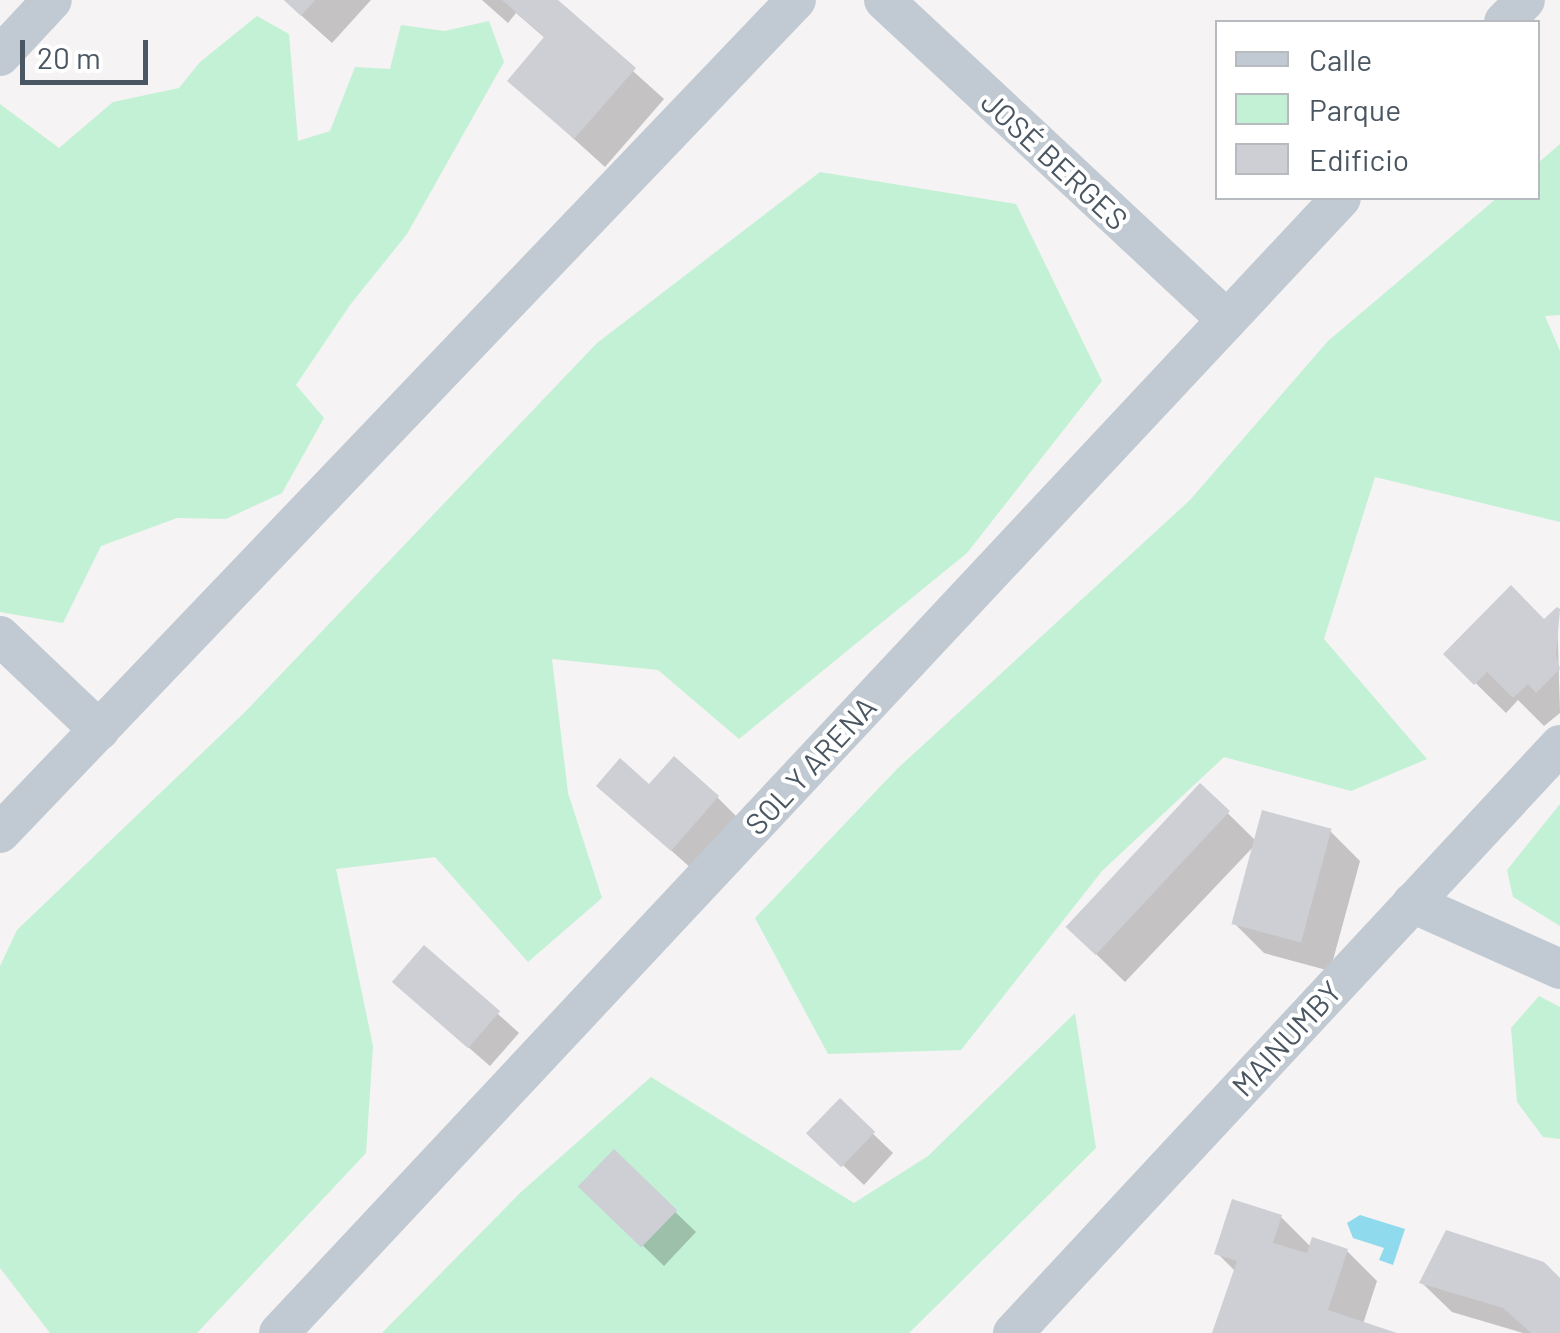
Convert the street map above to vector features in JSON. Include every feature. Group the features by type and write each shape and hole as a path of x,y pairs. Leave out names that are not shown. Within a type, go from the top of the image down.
{"street":[{"path":"0,56 52,0"},
{"path":"0,833 796,0"},
{"name":"JOSÉ BERGES","path":"884,0 1226,320"},
{"path":"1506,20 1525,0"},
{"name":"SOL Y ARENA","path":"280,1333 1339,200"},
{"path":"0,636 99,730"},
{"name":"MAINUMBY","path":"1017,1332 1560,745"},
{"path":"1412,903 1560,968"}],"green space":[{"path":"257,16 289,34 298,141 330,131 355,67 390,69 401,25 444,31 489,21 504,62 407,234 350,305 296,385 324,418 282,493 226,519 177,518 101,546 63,623 0,612 0,104 59,148 113,102 179,88 200,62"},
{"path":"1560,144 1560,315 1545,316 1560,351 1560,522 1375,477 1324,639 1427,759 1351,791 1224,757 1102,871 961,1050 828,1054 755,918 897,769 1190,500 1328,341 1495,200 1540,200 1540,161"},
{"path":"820,172 1016,204 1102,381 967,553 739,739 658,670 552,659 568,793 602,898 528,962 435,857 336,869 373,1046 366,1153 197,1333 50,1333 0,1268 0,966 17,930 246,711 597,343"},
{"path":"1560,804 1560,926 1513,897 1507,870"},
{"path":"1539,996 1560,1007 1560,1139 1543,1137 1517,1102 1511,1028"},
{"path":"1075,1013 1096,1148 909,1333 382,1333 521,1192 651,1077 854,1203 928,1156"}],"water":[{"path":"1360,1215 1405,1229 1393,1265 1379,1260 1384,1248 1353,1238 1347,1223"}],"building":[{"path":"284,0 315,0 301,16"},
{"path":"502,0 558,0 636,68 574,139 507,81 544,37"},
{"path":"1511,585 1544,619 1557,607 1560,609 1556,655 1560,669 1536,693 1528,684 1513,698 1487,672 1474,685 1443,654"},
{"path":"674,756 719,796 671,851 596,786 620,758 649,784"},
{"path":"1200,783 1230,811 1096,955 1066,927"},
{"path":"1262,810 1332,829 1301,943 1231,924"},
{"path":"424,945 500,1011 468,1048 392,982"},
{"path":"840,1098 875,1132 841,1167 806,1133"},
{"path":"614,1149 677,1210 641,1248 578,1186"},
{"path":"1232,1199 1282,1215 1273,1243 1307,1253 1312,1237 1348,1249 1328,1310 1397,1333 1212,1333 1237,1261 1214,1254"},
{"path":"1446,1230 1544,1262 1560,1278 1560,1333 1531,1333 1503,1308 1419,1283"}]}
